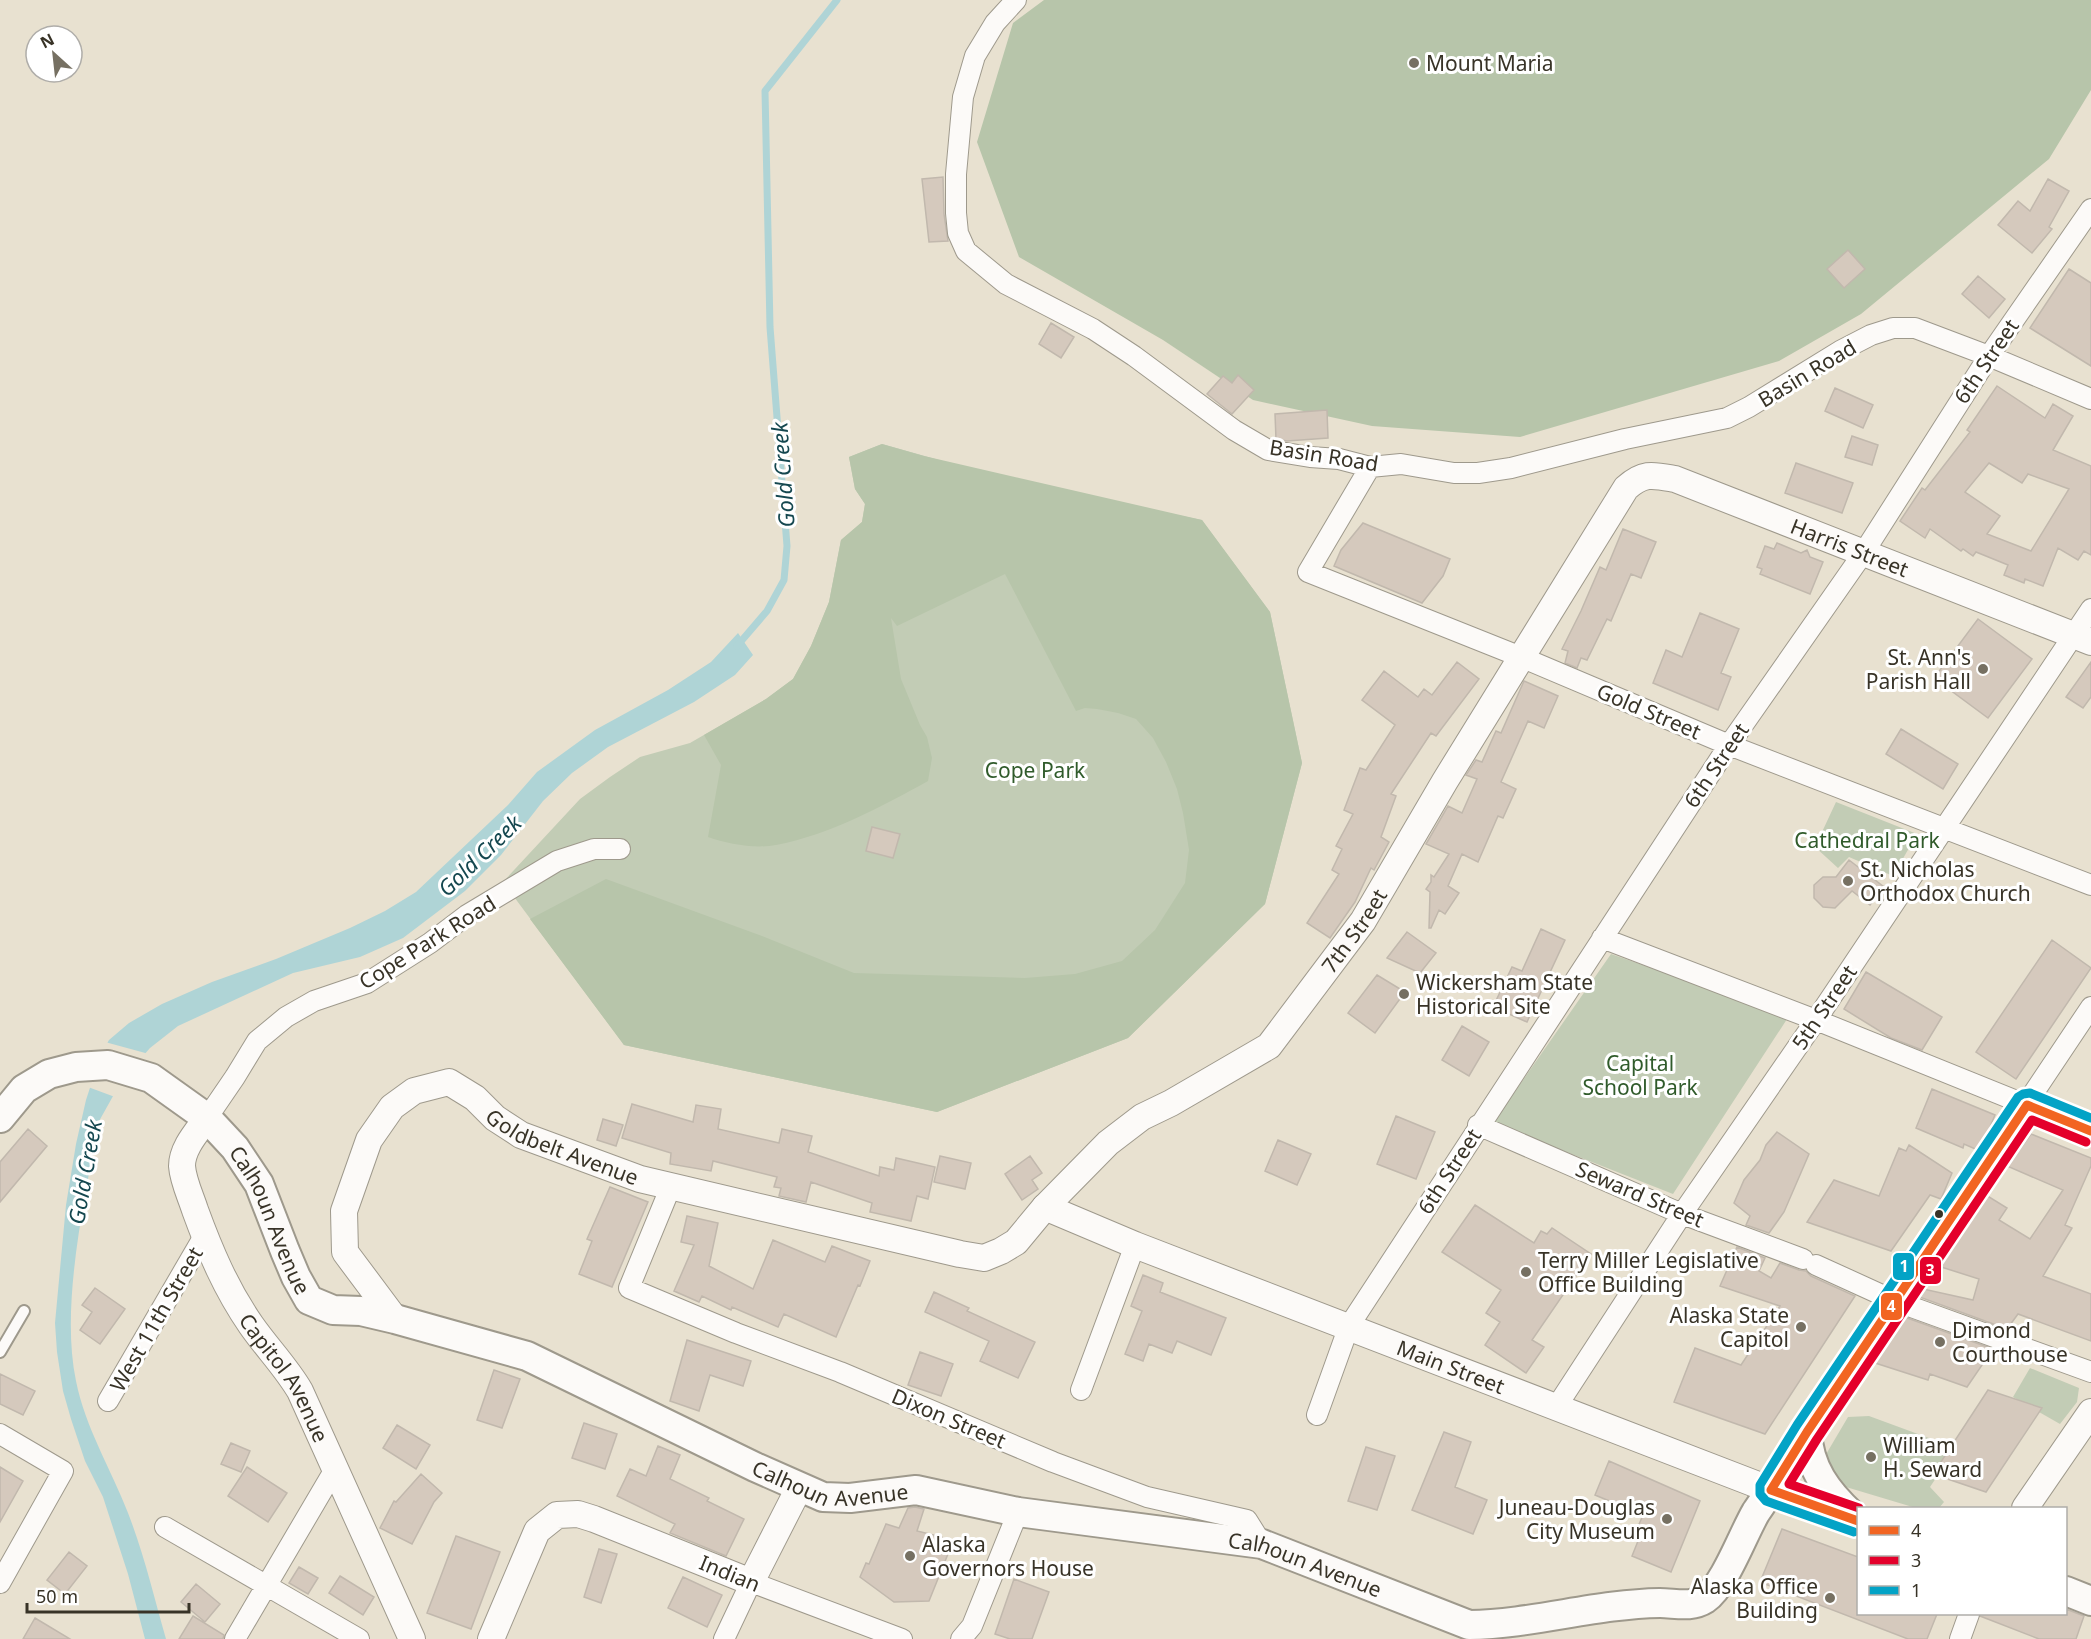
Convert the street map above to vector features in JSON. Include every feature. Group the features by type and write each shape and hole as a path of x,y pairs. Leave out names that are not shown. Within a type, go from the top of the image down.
{"main road":[{"name":"Calhoun Avenue","path":"0,1118 24,1089 49,1074 76,1067 108,1065 150,1078 207,1118 235,1148 259,1184 296,1277 309,1300 333,1310 361,1311 395,1319 526,1356 799,1488 823,1497 850,1498 916,1490 1018,1512 1262,1544 1469,1624 1498,1624 1629,1605 1661,1603 1687,1605 1704,1599 1716,1588 1756,1512 1771,1490"},
{"path":"1807,1432 1808,1450 1820,1479 1835,1499 1857,1520"},
{"name":"Main Street","path":"1771,1490 1857,1521"},
{"path":"2067,1591 2091,1601"}],"street":[{"name":"Basin Road","path":"1016,0 995,23 975,56 963,96 956,174 956,213 958,233 966,251 1006,284 1093,329 1134,356 1234,430 1268,450 1339,459 1370,466 1401,464 1454,473 1478,473 1511,468 1683,425 1727,418 1840,351 1871,335 1893,328 1915,328 2091,399"},
{"name":"6th Street","path":"1317,1416 1348,1326 1729,745 1864,552 1989,356 2091,209"},
{"name":"Gold Street","path":"1370,466 1308,572 1521,657 1729,745 2091,885"},
{"name":"Harris Street","path":"1616,504 1634,480 1650,474 1675,479 2082,638"},
{"name":"7th Street","path":"984,1258 1016,1242 1045,1207 1108,1143 1142,1117 1172,1103 1269,1046 1363,921 1445,781 1616,504"},
{"name":"5th Street","path":"1557,1406 1682,1214 1816,1020 1944,827 2082,638 2091,609"},
{"name":"Cope Park Road","path":"207,1118 257,1041 285,1017 314,1001 367,983 430,943 467,915 557,861 594,849 620,849"},
{"path":"1602,938 1816,1020 2091,1131"},
{"path":"1771,1490 1807,1432 2091,1007"},
{"name":"Goldbelt Avenue","path":"395,1319 345,1252 344,1211 369,1140 392,1107 414,1091 449,1082 475,1098 495,1118 520,1135 640,1179 888,1239 984,1258"},
{"name":"Capitol Avenue","path":"207,1118 186,1150 182,1166 204,1236 216,1265 252,1327 287,1369 300,1391 409,1638"},
{"name":"Seward Street","path":"1478,1125 1682,1214 1810,1262 1895,1301 2091,1372"},
{"name":"Dixon Street","path":"671,1186 629,1288 736,1333 840,1372 1053,1462 1147,1497 1247,1520 1262,1544"},
{"name":"Main Street","path":"1045,1207 1135,1245 1771,1490"},
{"name":"West 11th Street","path":"108,1401 204,1236"},
{"path":"1081,1390 1135,1245"},
{"path":"2026,1507 2091,1412"},
{"path":"0,1434 63,1471 0,1583"},
{"path":"235,1639 335,1469"},
{"path":"723,1639 799,1488"},
{"path":"961,1639 972,1626 1018,1512"},
{"name":"Indian","path":"491,1639 537,1531 557,1515 578,1514 902,1639"},
{"path":"165,1527 359,1639"},
{"path":"1960,1639 1969,1615"}],"lane":[{"path":"0,1352 24,1311"}],"green space":[{"path":"1044,0 2091,0 2091,90 2049,159 1861,314 1779,361 1520,437 1372,426 1253,400 1163,340 1019,257 977,142 1013,23"},
{"name":"Cope Park","path":"882,444 1028,485 1202,520 1270,612 1302,763 1265,904 1128,1038 937,1112 624,1045 503,882 580,799 610,777 640,757 690,743 766,699 793,679 811,646 829,602 841,540 862,522 865,504 855,489 849,457"},
{"name":"Cope Park","path":"882,444 924,456 1202,520 1270,612 1302,763 1265,904 1128,1038 937,1112 624,1045 530,919 606,879 762,936 854,973 1025,978 1075,974 1122,961 1155,930 1185,883 1189,850 1177,789 1166,762 1153,738 1136,719 1097,709 1085,708 1076,711 1005,574 897,626 891,618 901,679 927,737 932,758 928,781 854,819 796,840 776,845 751,846 708,837 721,765 704,735 766,699 793,679 811,646 829,602 841,540 862,522 865,504 855,489 849,457"},
{"name":"Cathedral Park","path":"1836,802 1917,834 1893,876 1849,857 1838,868 1815,847"},
{"name":"Capital School Park","path":"1611,954 1789,1016 1673,1194 1493,1123"},
{"path":"2030,1368 2079,1388 2077,1402 2060,1424 2013,1397"},
{"path":"1869,1416 1956,1448 1930,1487 1944,1502 1940,1507 1913,1507 1836,1484 1825,1456 1848,1417"}],"water":[{"path":"738,633 753,655 735,675 694,702 608,747 572,773 543,801 501,855 465,891 403,938 360,957 293,973 178,1026 150,1048 122,1080 98,1123 76,1252 71,1319 72,1351 80,1398 134,1528 166,1639 145,1639 128,1574 103,1497 85,1461 63,1391 55,1323 66,1205 76,1144 86,1100 101,1054 109,1040 129,1023 162,1004 350,928 385,911 416,892 508,805 537,772 595,730 668,690 711,662"}],"pier":[{"path":"105,1042 149,1054 124,1082 115,1097 88,1087 98,1053"}],"building":[{"path":"943,177 944,214 948,241 929,242 922,179"},
{"path":"2048,179 2069,191 2049,227 2052,229 2032,253 1998,225 2018,201 2030,211"},
{"path":"1848,250 1865,269 1844,288 1827,269"},
{"path":"2069,269 2091,283 2091,366 2030,328"},
{"path":"1978,276 2005,299 1989,318 1962,294"},
{"path":"1051,323 1074,337 1061,358 1039,344"},
{"path":"1238,375 1254,390 1232,414 1207,394 1223,376 1232,383"},
{"path":"1997,386 2045,418 2053,404 2073,416 2053,450 2091,466 2091,555 2084,551 2078,560 2058,548 2043,586 2025,579 2024,583 2004,575 2008,565 1976,552 1973,556 1963,549 1961,551 1930,529 1925,538 1900,521 1922,488 1925,490 1970,432 1967,430","holes":["1989,463 2022,483 2028,474 2069,489 2031,551 1987,534 2000,516 1965,492"]},
{"path":"1835,388 1873,405 1863,428 1825,411"},
{"path":"1327,410 1328,438 1287,441 1276,439 1275,414"},
{"path":"1852,436 1878,445 1872,465 1845,457"},
{"path":"1796,463 1853,483 1842,513 1785,493"},
{"path":"1363,523 1450,559 1443,576 1422,603 1334,566 1341,550"},
{"path":"1623,529 1656,542 1641,578 1631,574 1611,621 1607,619 1587,660 1581,658 1577,668 1565,663 1568,651 1562,649 1600,567 1606,570"},
{"path":"1777,543 1801,553 1807,550 1810,557 1823,562 1810,594 1760,574 1762,569 1757,567 1765,546 1774,549"},
{"path":"1700,613 1739,629 1721,673 1731,677 1718,710 1653,683 1666,650 1682,657"},
{"name":"St. Ann's Parish Hall","path":"1978,619 2032,659 1988,718 1934,678"},
{"path":"1457,662 1479,679 1436,736 1431,733 1391,794 1396,796 1381,837 1389,842 1374,870 1371,868 1355,902 1330,938 1307,923 1339,874 1332,870 1342,849 1336,846 1353,814 1344,810 1360,768 1366,770 1395,725 1362,700 1384,671 1418,697 1424,689 1432,695"},
{"path":"2091,662 2091,697 2083,708 2066,697"},
{"path":"1524,681 1558,696 1544,728 1528,721 1501,782 1516,789 1503,818 1498,816 1478,862 1462,854 1448,886 1459,893 1445,914 1439,910 1429,928 1430,892 1426,889 1431,882 1431,875 1434,877 1449,854 1426,844 1448,806 1462,813 1477,779 1466,775 1476,760 1482,762 1496,731 1501,733"},
{"path":"1901,729 1958,764 1943,789 1886,754"},
{"path":"872,827 900,834 893,858 866,851"},
{"name":"St. Nicholas Orthodox Church","path":"1849,860 1884,887 1870,905 1852,891 1835,908 1823,907 1814,898 1814,885 1823,877 1836,877"},
{"path":"1541,929 1565,940 1527,1022 1493,1007 1512,967 1522,971"},
{"path":"1407,932 1436,953 1420,973 1387,958"},
{"path":"2052,940 2091,968 2016,1079 1976,1052"},
{"path":"1866,972 1942,1017 1922,1050 1891,1038 1844,1009"},
{"path":"1377,975 1405,992 1375,1033 1348,1013"},
{"path":"1462,1026 1489,1042 1469,1076 1442,1060"},
{"path":"1932,1089 1995,1115 1980,1151 1964,1144 1963,1148 1916,1128"},
{"path":"632,1104 693,1122 696,1105 721,1109 718,1129 779,1143 782,1129 812,1136 808,1152 879,1176 880,1167 894,1170 896,1158 935,1167 928,1199 917,1196 911,1221 870,1212 872,1203 811,1182 806,1202 779,1196 781,1188 774,1187 777,1177 713,1161 711,1171 670,1164 671,1153 622,1138"},
{"path":"1396,1116 1435,1132 1416,1179 1377,1164"},
{"path":"603,1119 623,1125 616,1146 597,1140"},
{"path":"28,1129 47,1146 0,1202 0,1162"},
{"path":"1777,1132 1809,1154 1784,1212 1769,1233 1746,1225 1750,1216 1734,1203 1744,1180 1760,1160 1766,1145"},
{"path":"2031,1134 2091,1158 2091,1166 2065,1225 2072,1228 2043,1276 2091,1294 2091,1341 2018,1314 2007,1329 1914,1295 1919,1288 1973,1300 1979,1279 1935,1265 1986,1195 2007,1208 1999,1220 2030,1239 2063,1190 2007,1166"},
{"path":"1278,1140 1311,1154 1297,1185 1265,1171"},
{"path":"1909,1145 1952,1173 1941,1199 1930,1195 1891,1251 1807,1222 1834,1180 1879,1196 1899,1148 1906,1151"},
{"path":"940,1156 971,1163 965,1189 934,1182"},
{"path":"1030,1156 1042,1173 1032,1180 1038,1189 1022,1200 1005,1174"},
{"path":"610,1187 648,1202 612,1287 579,1274 592,1241 587,1239"},
{"name":"Terry Miller Legislative Office Building","path":"1475,1205 1534,1243 1541,1231 1547,1234 1552,1228 1591,1254 1532,1340 1544,1347 1526,1373 1485,1345 1500,1322 1486,1313 1501,1290 1442,1252"},
{"path":"687,1216 718,1223 709,1266 753,1289 773,1240 825,1262 832,1246 870,1261 836,1337 784,1314 778,1327 732,1307 731,1310 702,1296 699,1302 674,1291 694,1245 681,1242"},
{"name":"Alaska State Capitol","path":"1737,1247 1765,1258 1759,1271 1771,1278 1780,1263 1806,1271 1811,1276 1855,1296 1765,1434 1674,1402 1695,1348 1741,1365 1780,1306 1720,1286"},
{"path":"1143,1275 1163,1283 1160,1292 1226,1318 1211,1355 1177,1341 1172,1353 1149,1344 1143,1361 1125,1354 1142,1311 1131,1306"},
{"path":"95,1288 125,1309 100,1344 80,1330 92,1312 82,1305"},
{"path":"934,1292 969,1308 967,1311 1035,1342 1018,1378 980,1361 989,1341 925,1312"},
{"path":"1899,1315 1993,1349 1967,1387 1930,1374 1928,1380 1869,1361"},
{"path":"687,1340 751,1361 743,1386 710,1375 699,1411 670,1401"},
{"path":"920,1352 953,1364 941,1396 908,1385"},
{"path":"494,1370 520,1379 502,1428 477,1420"},
{"path":"0,1374 35,1391 23,1415 0,1404"},
{"path":"1988,1390 2042,1408 1986,1492 1933,1474"},
{"path":"584,1423 617,1434 605,1469 572,1458"},
{"path":"397,1425 430,1445 416,1469 383,1448"},
{"path":"1444,1432 1471,1442 1455,1487 1487,1500 1473,1534 1412,1510"},
{"path":"231,1443 250,1451 241,1472 221,1464"},
{"path":"658,1446 680,1455 670,1479 709,1498 707,1501 744,1519 726,1556 670,1533 675,1524 617,1496 630,1469 646,1476"},
{"path":"1366,1447 1395,1456 1377,1510 1348,1501"},
{"name":"Juneau-Douglas City Museum","path":"1609,1461 1700,1501 1671,1572 1632,1556 1642,1531 1637,1529 1643,1515 1595,1495"},
{"path":"0,1467 23,1481 0,1522"},
{"path":"247,1467 287,1493 268,1522 228,1496"},
{"path":"421,1474 442,1493 434,1502 412,1544 380,1528 394,1501 396,1502"},
{"name":"Alaska Governors House","path":"908,1508 924,1509 917,1531 942,1537 939,1545 950,1549 929,1601 894,1602 860,1577 866,1563 869,1564 886,1524 899,1528"},
{"name":"Alaska Office Building","path":"1782,1529 1857,1557 1857,1615 1937,1615 1927,1639 1908,1639 1760,1582"},
{"path":"456,1536 500,1552 471,1629 427,1613"},
{"path":"599,1549 617,1554 601,1603 584,1597"},
{"path":"69,1552 87,1566 65,1594 47,1580"},
{"path":"299,1567 318,1578 308,1594 289,1583"},
{"path":"340,1576 374,1597 363,1615 329,1593"},
{"path":"683,1577 722,1595 707,1627 668,1608"},
{"path":"1014,1579 1049,1592 1032,1639 1010,1639 995,1634"},
{"path":"196,1584 220,1604 205,1622 181,1602"},
{"path":"2067,1609 2084,1616 2076,1639 2039,1639 1980,1616 2067,1615"},
{"path":"193,1616 224,1635 223,1639 179,1639"},
{"path":"35,1618 70,1639 23,1639"}],"waterway":[{"name":"Gold Creek","path":"737,646 767,611 784,580 787,546 770,327 765,91 837,0"}],"transit line":[{"name":"1","path":"1854,1532 1766,1501 1760,1494 1760,1485 1797,1425 2018,1097 2030,1093 2091,1118"},
{"name":"4","path":"1857,1521 1771,1490 1807,1432 2027,1105 2091,1131"},
{"name":"3","path":"1857,1507 1789,1484 2032,1120 2086,1142"}],"place":[{"name":"Mount Maria","path":"1414,63"},
{"name":"St. Ann's Parish Hall","path":"1983,669"},
{"name":"St. Nicholas Orthodox Church","path":"1848,881"},
{"name":"Wickersham State Historical Site","path":"1404,994"},
{"name":"Terry Miller Legislative Office Building","path":"1526,1272"},
{"name":"Alaska State Capitol","path":"1801,1327"},
{"name":"Dimond Courthouse","path":"1940,1342"},
{"name":"William H. Seward","path":"1871,1457"},
{"name":"Juneau-Douglas City Museum","path":"1667,1519"},
{"name":"Alaska Governors House","path":"910,1556"},
{"name":"Alaska Office Building","path":"1830,1598"}]}
